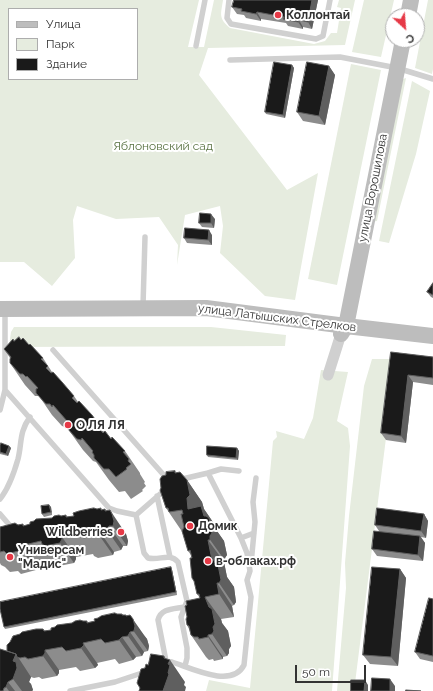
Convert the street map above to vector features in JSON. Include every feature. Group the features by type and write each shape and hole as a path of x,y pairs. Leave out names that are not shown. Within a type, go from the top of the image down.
{"street":[{"name":"улица Ворошилова","path":"328,375 342,329 393,67 394,48"},
{"name":"улица Ворошилова","path":"393,67 400,48"},
{"name":"улица Латышских Стрелков","path":"3,314 143,308 206,308 342,329 433,346"},
{"name":"улица Латышских Стрелков","path":"3,314 206,318 433,336"}],"lane":[{"path":"196,46 205,0"},
{"path":"230,0 227,18 231,24 316,39 323,36 330,0"},
{"path":"230,60 340,57 393,67 433,79"},
{"path":"143,308 145,237"},
{"path":"0,410 5,390 3,314"},
{"path":"53,350 172,484"},
{"path":"5,390 109,508 136,515"},
{"path":"0,500 7,488 18,458 21,435 25,424 30,417"},
{"path":"136,515 157,496 180,479 221,469 239,471"},
{"path":"208,473 241,538 250,571"},
{"path":"160,663 166,661 219,677 235,674 241,671 244,665 251,596 247,580 250,571 255,522 253,502 256,478"},
{"path":"157,496 170,557"},
{"path":"103,514 117,511"},
{"path":"0,514 12,528 22,530"},
{"path":"136,515 144,553 148,558 154,560 170,557 175,558 178,562 186,601 181,617 187,648 185,666"},
{"path":"241,538 254,533"},
{"path":"166,661 158,620 159,614 164,611 184,607"},
{"path":"70,691 115,682 123,678 137,676 149,670 146,677"}],"green space":[{"name":"Яблоновский сад","path":"0,0 199,0 188,47 204,47 214,0 223,0 221,16 230,28 314,44 325,41 331,33 337,33 341,8 337,7 339,0 355,0 345,45 208,48 199,75 287,190 318,173 295,300 265,296 220,253 223,226 220,206 185,215 177,265 178,245 159,217 116,219 77,206 73,220 75,258 52,286 24,262 0,262"},
{"path":"364,0 394,0 392,8 385,8 385,39 381,57 352,52"},
{"path":"428,0 433,0 432,74 415,68 419,48 425,48 425,16"},
{"path":"351,64 381,70 337,285 308,279"},
{"path":"406,78 377,221 371,222 403,79"},
{"path":"412,81 430,91 416,154 389,243 379,241"},
{"path":"14,327 211,327 286,335 285,346 9,347 11,332"},
{"path":"372,359 396,359 354,691 337,691 346,588 345,563 349,516 364,386"},
{"path":"321,370 348,372 337,421 348,428 350,446 332,691 206,691 209,680 250,688 273,441 277,437 276,431 304,439 313,418"}],"building":[{"name":"Коллонтай","path":"234,0 312,0 308,22 299,20 298,22 283,19 284,17 257,12 256,14 241,11 242,9 232,7"},
{"path":"274,62 292,65 283,115 265,112"},
{"path":"307,62 329,66 319,116 297,112"},
{"path":"200,213 211,214 211,223 199,223"},
{"path":"185,228 209,230 208,240 184,238"},
{"path":"433,283 433,295 427,292"},
{"path":"19,337 21,340 23,338 29,345 30,344 43,358 41,359 48,366 46,368 51,373 53,372 62,382 74,396 72,398 77,403 79,401 92,415 103,433 105,431 111,439 112,437 125,451 123,452 131,464 126,468 127,469 116,477 109,469 104,469 94,458 93,451 82,438 81,440 77,439 67,428 67,424 65,422 67,421 53,405 52,407 50,404 46,404 36,393 36,389 38,388 27,376 26,377 23,374 20,374 10,363 11,357 4,349 13,339 14,341"},
{"path":"391,352 433,357 433,378 408,375 401,436 381,433"},
{"path":"1,443 9,446 6,454 0,452"},
{"path":"207,446 237,448 236,458 207,455"},
{"path":"175,471 175,473 180,472 187,480 190,495 187,498 188,509 201,506 204,516 209,518 212,533 210,540 208,540 212,560 214,560 218,565 221,580 217,583 219,594 205,597 209,607 212,609 215,624 213,627 214,631 212,634 208,635 208,637 199,639 198,637 191,635 186,619 186,601 200,598 199,594 197,594 192,578 190,558 192,558 190,550 188,551 182,531 184,527 181,514 183,514 182,510 169,512 168,508 166,508 160,490 160,479 162,476 166,475 166,472"},
{"path":"49,505 51,512 42,514 41,506"},
{"path":"94,508 101,508 101,510 105,509 105,511 110,510 114,521 113,526 109,526 107,530 100,532 99,535 84,538 80,536 80,534 62,537 60,543 45,546 41,541 24,545 22,550 7,554 4,551 0,552 0,527 15,523 18,525 23,524 23,526 30,524 30,522 36,519 52,518 59,515 66,515 66,517 74,516 73,513"},
{"path":"377,508 424,514 421,531 375,525"},
{"path":"374,531 420,536 418,555 372,549"},
{"path":"171,567 176,592 4,627 0,602"},
{"path":"372,567 400,569 391,657 363,655"},
{"path":"429,598 433,599 433,656 415,652"},
{"path":"115,613 126,616 130,615 135,626 134,631 130,632 128,636 122,637 119,640 105,643 101,639 83,643 84,645 81,648 66,651 62,647 45,650 43,656 28,659 25,657 17,657 16,654 7,651 7,645 13,636 22,632 36,629 43,629 44,631 51,630 51,628 57,625 72,623 80,620 87,621 87,623 95,621 94,619 101,616"},
{"path":"0,649 16,654 13,661 16,662 17,668 13,679 8,682 3,691 0,691"},
{"path":"151,654 164,656 164,658 170,660 168,664 170,665 169,674 163,691 139,691 140,688 137,683 141,669 145,668 146,664 148,665"},
{"path":"372,678 390,679 390,691 371,691"},
{"path":"351,680 365,680 364,691 351,691"}],"place":[{"name":"Коллонтай","path":"278,15"},
{"name":"О ЛЯ ЛЯ","path":"68,425"},
{"name":"Домик","path":"190,526"},
{"name":"Wildberries","path":"121,532"},
{"name":"Универсам \"Мадис\"","path":"10,557"},
{"name":"в-облаках.рф","path":"208,561"}]}
